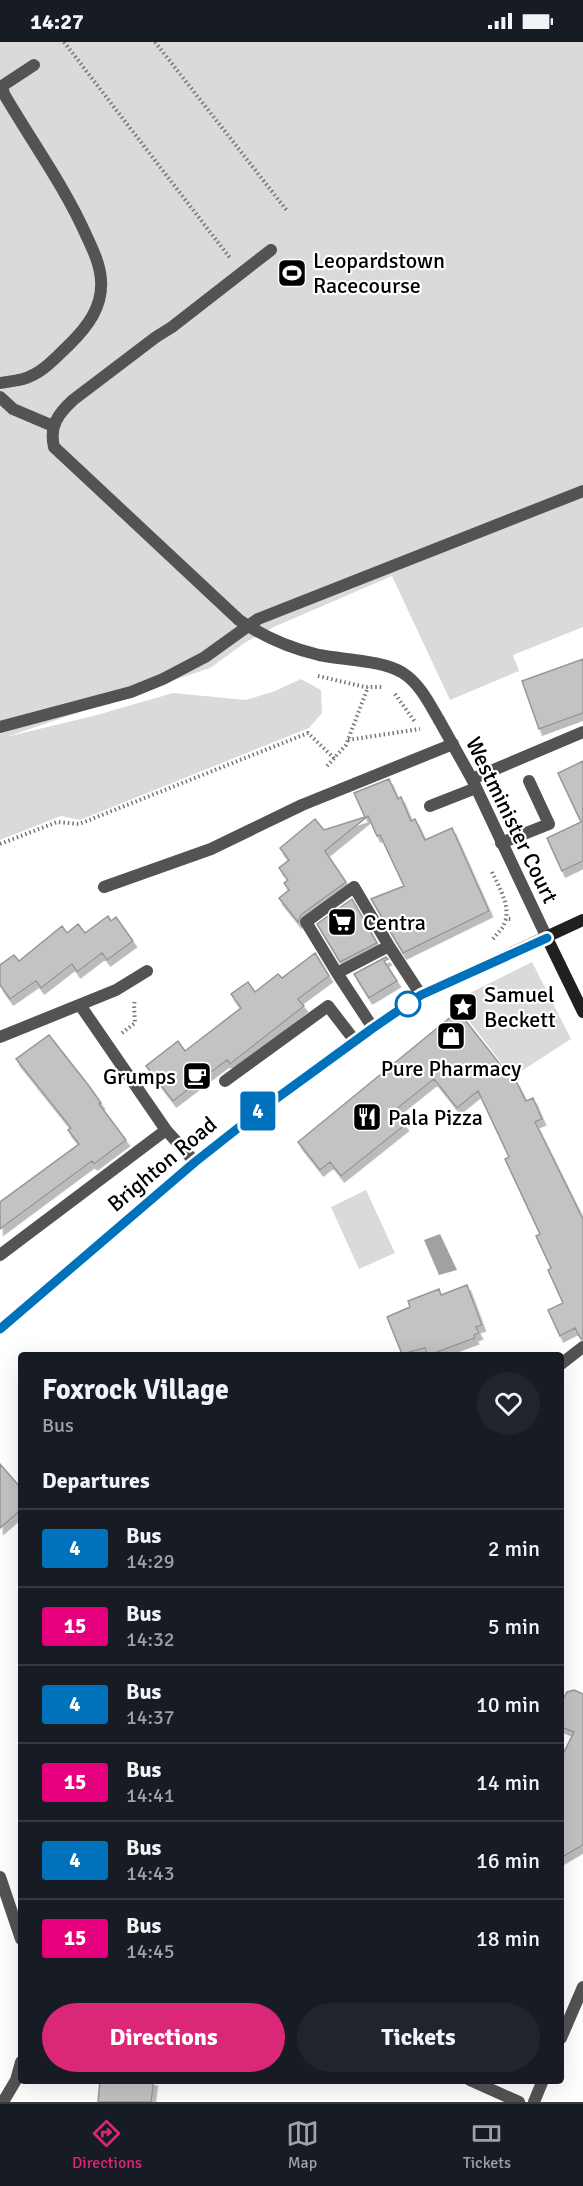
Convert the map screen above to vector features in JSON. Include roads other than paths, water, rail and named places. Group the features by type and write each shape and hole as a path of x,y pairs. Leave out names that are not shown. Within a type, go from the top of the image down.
{"street":[{"path":"0,383 23,379 39,372 53,361 86,328 99,302 101,282 99,262 80,221 51,169 1,87 34,65"},
{"path":"0,398 13,409 53,426 64,408 73,400 271,250"},
{"name":"Westminister Court","path":"53,426 54,447 62,456 224,607 248,626 288,646 318,655 388,666 403,673 426,696 474,783 547,938"},
{"path":"0,727 131,692 163,679 205,657 258,619 583,491"},
{"path":"430,806 583,732"},
{"path":"104,887 211,849 302,805 453,744"},
{"path":"501,843 549,824 529,781"},
{"path":"373,1028 306,922 354,887 421,995"},
{"name":"Brighton Road","path":"0,1329 195,1162 266,1106 373,1028 421,995 583,920"},
{"path":"547,938 583,1012"},
{"path":"337,973 389,946"},
{"path":"0,1037 116,990 147,971"},
{"path":"80,1005 166,1130 195,1162"},
{"path":"225,1081 328,1006 355,1041"},
{"path":"0,1255 166,1130"},
{"path":"564,1362 583,1347"},
{"path":"0,1877 18,1930"},
{"path":"564,2031 583,1987"},
{"path":"3,2102 18,2071"},
{"path":"479,2084 519,2102"},
{"path":"534,2102 541,2084"}],"place":[{"name":"Leopardstown Racecourse","path":"292,273"},
{"name":"Centra","path":"342,922"},
{"name":"Samuel Beckett","path":"463,1007"},
{"name":"Pure Pharmacy","path":"451,1036"},
{"name":"Grumps","path":"197,1076"},
{"name":"Pala Pizza","path":"367,1117"}]}
